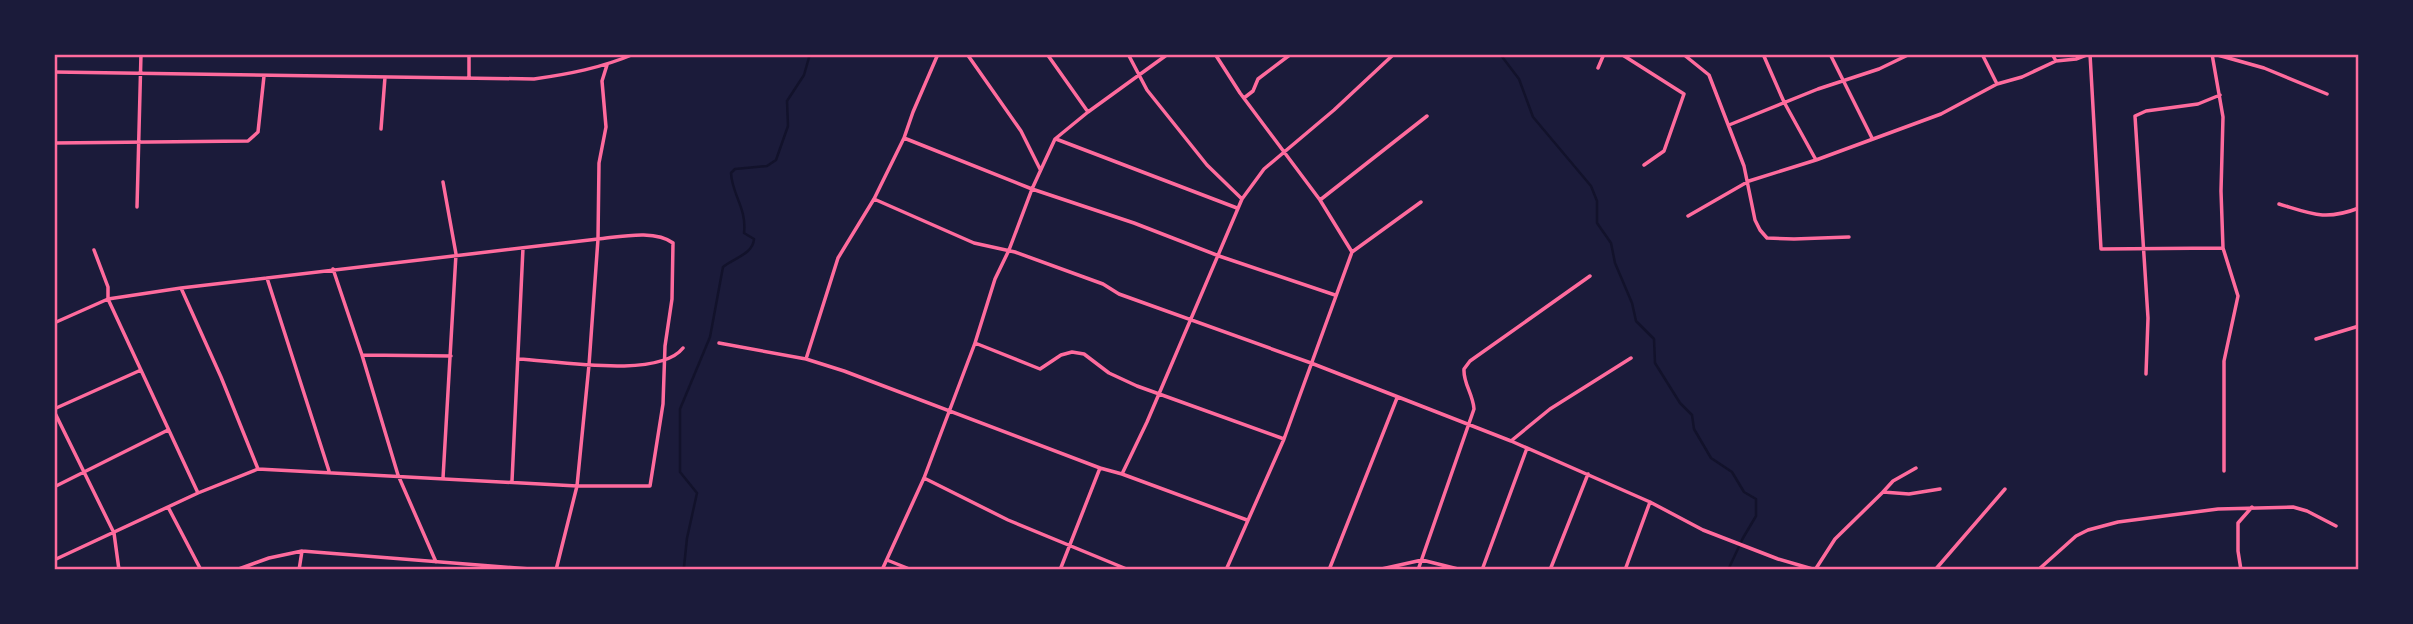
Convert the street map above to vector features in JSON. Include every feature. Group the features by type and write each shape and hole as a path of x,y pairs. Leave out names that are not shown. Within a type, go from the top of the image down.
{"street":[{"path":"137,207 141,54"},
{"path":"469,54 469,77"},
{"path":"54,72 534,79 577,73 634,54"},
{"path":"806,359 838,258 874,199 904,138 938,54"},
{"path":"967,54 1021,131 1040,169"},
{"path":"1046,54 1088,112"},
{"path":"1128,54 1147,90 1207,164 1242,199"},
{"path":"883,570 923,478 975,343 995,279 1055,139 1168,54"},
{"path":"1214,54 1320,200 1352,252"},
{"path":"1244,98 1253,91 1258,79 1291,54"},
{"path":"1598,68 1604,54"},
{"path":"1621,54 1684,94 1664,151 1644,165"},
{"path":"1683,54 1709,75 1749,181 1755,220 1767,238 1849,237"},
{"path":"1763,54 1784,102 1816,160"},
{"path":"1830,54 1871,138"},
{"path":"1729,125 1910,54"},
{"path":"1982,54 1997,84"},
{"path":"2052,54 2056,61"},
{"path":"1688,216 1749,181 1816,160 1941,114 1997,84 2022,77 2056,61 2076,60 2090,54 2097,145 2100,246 2105,250 2143,247 2223,248"},
{"path":"2224,471 2224,361 2238,296 2223,248 2223,117 2213,54 2264,68 2327,94"},
{"path":"1122,474 1160,393 1242,199 1264,169 1391,56"},
{"path":"555,570 577,486 598,239 599,163 606,127 602,81 607,65"},
{"path":"54,143 248,141 255,138 258,132 264,76"},
{"path":"381,129 385,77"},
{"path":"2146,374 2148,318 2135,116 2146,111 2197,104 2220,95"},
{"path":"1320,200 1427,116"},
{"path":"904,138 1032,189 1335,295"},
{"path":"1055,139 1237,208"},
{"path":"443,182 456,254 443,478"},
{"path":"874,199 974,243 1009,250 1103,284 1119,294 1311,363 1469,427 1511,441 1650,502 1703,530 1815,570 1835,539 1893,481 1916,468"},
{"path":"1226,570 1284,439 1352,252 1421,202"},
{"path":"2279,204 2319,216 2341,215 2359,208"},
{"path":"54,323 108,299 181,288 598,239 649,236 667,238 673,243 672,299 663,404 650,486 577,486 258,469 198,493 54,560"},
{"path":"512,481 523,248"},
{"path":"94,250 107,287 108,299 198,493"},
{"path":"333,269 398,475 436,562"},
{"path":"1418,570 1469,427 1473,403 1464,379 1464,369 1470,361 1590,276"},
{"path":"267,278 329,471"},
{"path":"181,288 258,469"},
{"path":"2316,340 2359,326"},
{"path":"719,343 806,359 906,393 948,412 1247,520"},
{"path":"975,343 1040,369 1061,355 1072,352 1084,354 1109,373 1284,439"},
{"path":"519,359 615,368 665,360 677,355 683,348"},
{"path":"362,355 451,356"},
{"path":"1511,441 1550,409 1631,358"},
{"path":"119,570 114,533 54,410 141,370"},
{"path":"1329,570 1397,398"},
{"path":"54,487 168,430"},
{"path":"1482,570 1527,448"},
{"path":"1060,570 1100,468"},
{"path":"1550,570 1588,474"},
{"path":"923,478 1008,520 1129,570"},
{"path":"1883,492 1909,494 1941,489"},
{"path":"1935,570 2005,489"},
{"path":"1625,570 1650,502"},
{"path":"169,507 201,570"},
{"path":"2241,570 2238,523 2252,507"},
{"path":"2038,570 2076,536 2103,525 2252,507 2301,508 2336,526"},
{"path":"299,570 302,551"},
{"path":"236,570 269,558 302,551 543,570"},
{"path":"887,560 912,570"},
{"path":"1377,570 1422,560 1462,570"}],"waterway":[{"path":"681,570 684,567 697,493 680,472 680,409 710,337 723,267 747,252 754,239 744,233 743,216 731,173 735,169 767,166 776,160 788,126 787,101 804,75 810,54"},
{"path":"1500,54 1519,79 1533,117 1591,186 1597,201 1597,223 1611,243 1615,263 1632,303 1636,321 1654,339 1655,363 1680,403 1692,415 1694,429 1711,458 1732,472 1744,492 1756,499 1756,516 1728,570"}]}
